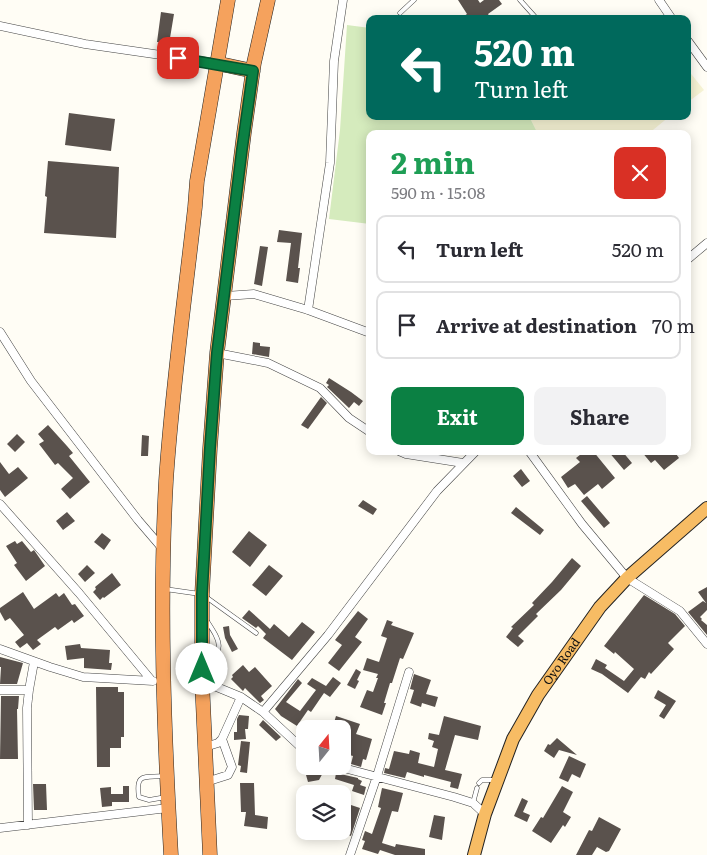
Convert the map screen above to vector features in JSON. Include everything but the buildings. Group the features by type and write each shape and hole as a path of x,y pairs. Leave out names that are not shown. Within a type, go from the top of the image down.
{"highway":[{"path":"171,855 167,776 158,680 166,480 177,362 196,207 197,181 228,0"},
{"path":"210,855 202,675 202,594 210,448 217,353 239,169 253,71 268,0"},
{"path":"216,63 253,71"},
{"name":"Oyo Road","path":"474,855 485,814 513,739 538,695 600,607 627,578 707,508"}],"street":[{"path":"308,310 330,163 334,61 343,0"},
{"path":"659,0 669,15"},
{"path":"0,26 85,44 216,63"},
{"path":"691,45 707,67"},
{"path":"691,256 707,243"},
{"path":"225,296 254,294 308,310 366,332"},
{"path":"2,337 37,389 163,549"},
{"path":"217,353 268,363 320,388 349,418 366,429"},
{"path":"412,455 463,463"},
{"path":"263,712 328,635 437,491 472,455"},
{"path":"532,455 582,524 627,578 680,611 707,644"},
{"path":"0,504 22,526 79,593 158,680"},
{"path":"0,648 34,662 83,677 158,680"},
{"path":"28,825 28,690 34,662"},
{"path":"350,855 409,672"},
{"path":"202,675 263,712 296,742"},
{"path":"0,690 28,690"},
{"path":"205,747 218,743 222,739 241,697"},
{"path":"206,782 228,775 232,767 222,739"},
{"path":"351,770 473,803 485,814"},
{"path":"0,828 168,802"}],"lane":[{"path":"400,13 414,0"},
{"path":"520,0 534,15"},
{"path":"162,588 202,594 256,633"},
{"path":"167,776 143,778 137,784 139,797 143,800 168,802"},
{"path":"479,783 482,780 497,780"},
{"path":"473,803 477,788"}],"shaded area":[{"path":"691,74 704,90 691,100"},
{"path":"531,120 665,120 653,130 536,130"}],"green space":[{"path":"347,25 366,27 366,120 531,120 536,130 366,130 366,224 329,219 340,130"}],"route":[{"path":"178,58 216,63 253,71 217,353 202,594 202,669"}]}
